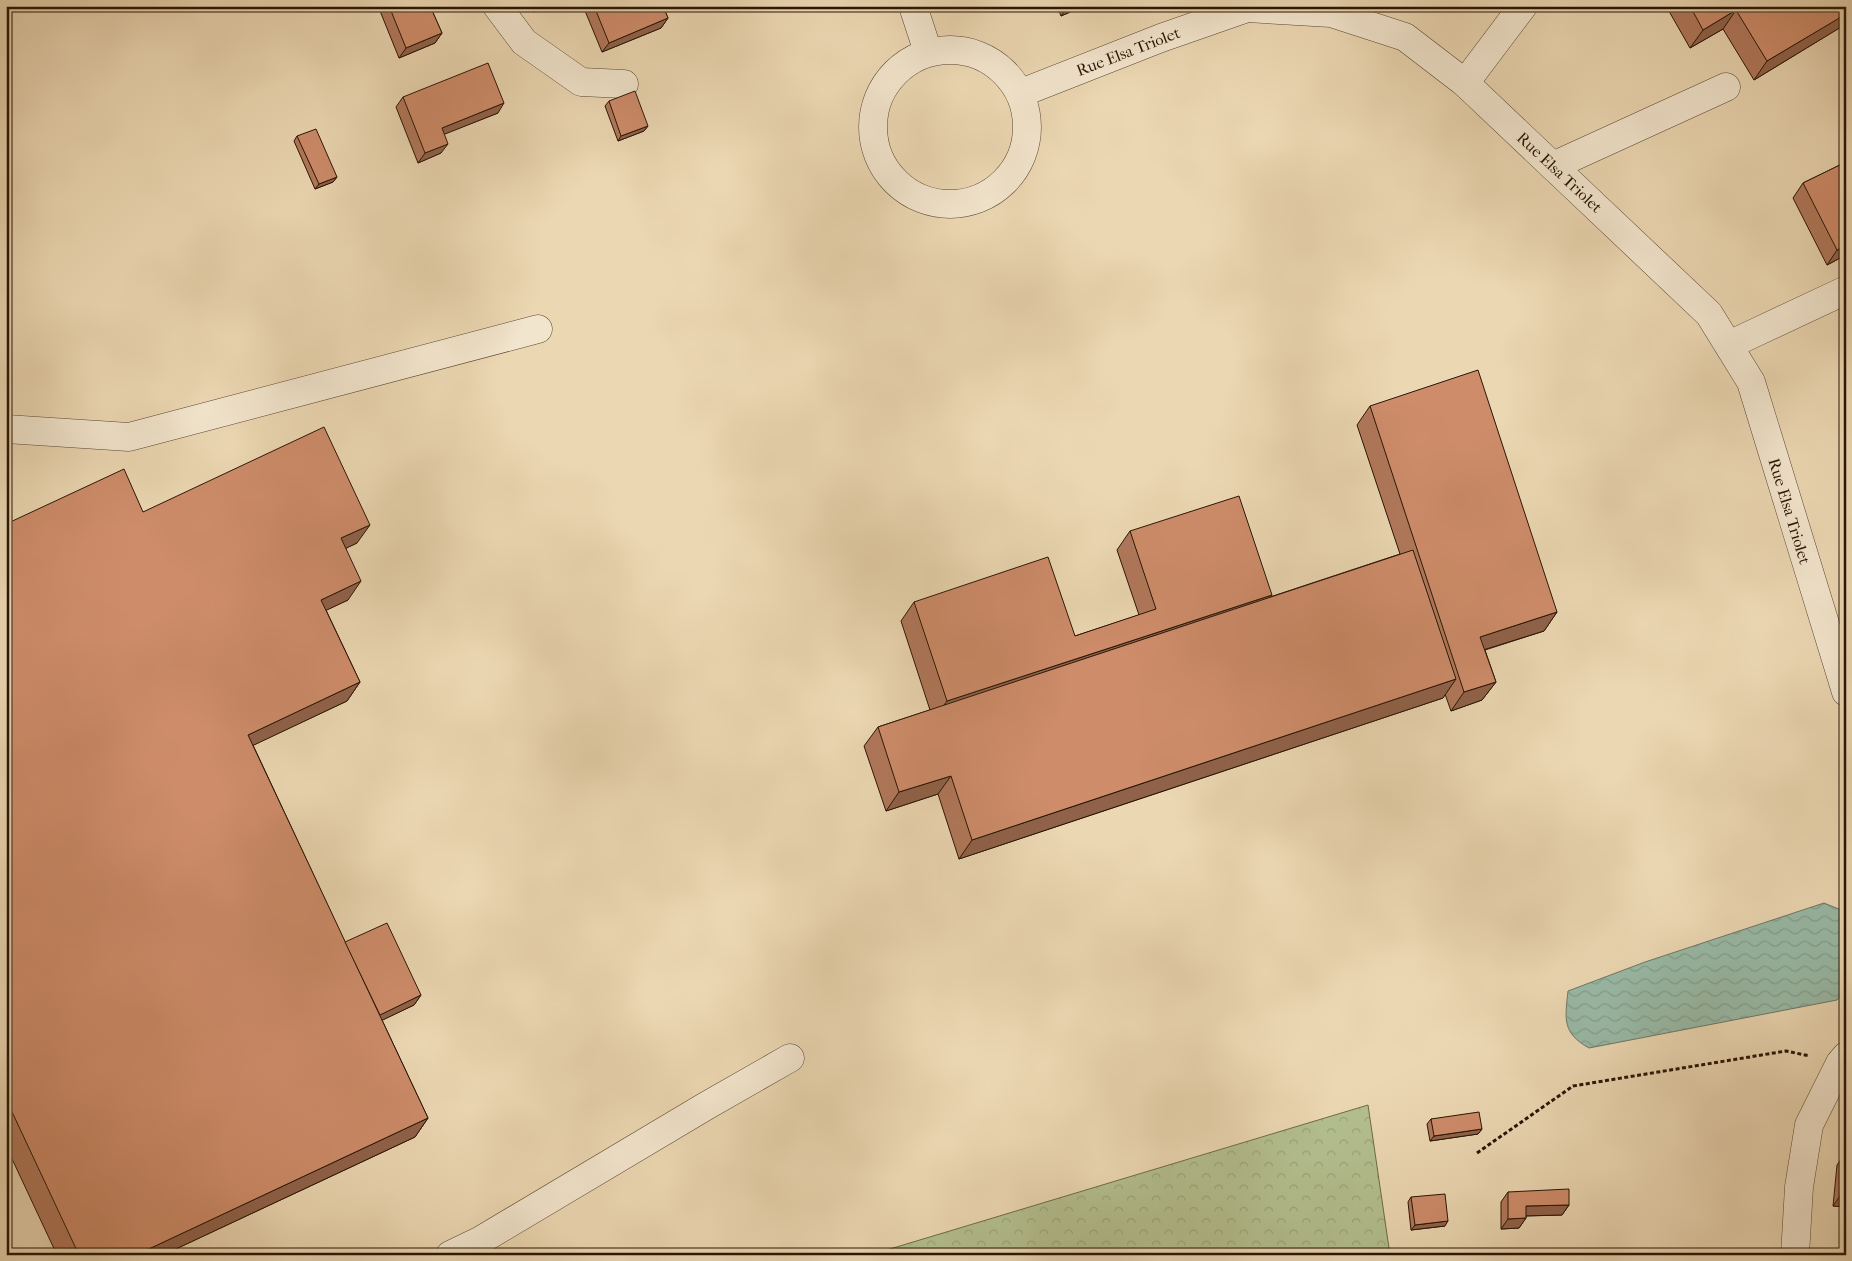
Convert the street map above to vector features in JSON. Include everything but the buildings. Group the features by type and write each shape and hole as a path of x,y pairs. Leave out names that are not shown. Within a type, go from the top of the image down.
{"street":[{"path":"497,6 524,42 581,82 624,84"},
{"path":"914,6 928,52"},
{"path":"1465,83 1523,6"},
{"name":"Rue Elsa Triolet","path":"1021,92 1160,38 1247,8 1332,10 1405,37 1465,83 1710,314 1751,382 1846,692"},
{"path":"955,49 982,56 1005,70 1021,92 1028,119 1026,147 1009,179 979,200 942,205 908,193 882,166 873,140 874,112 884,86 903,65 928,52 955,49"},
{"path":"1553,166 1726,87"},
{"path":"1729,345 1846,290"},
{"path":"6,429 129,437 538,329"},
{"path":"450,1255 482,1240 790,1058"},
{"path":"1795,1255 1798,1187 1809,1125 1843,1059"}],"path":[{"path":"1477,1153 1573,1086 1786,1051 1843,1059"}],"green space":[{"path":"1368,1105 1390,1255 870,1255"}],"water":[{"path":"1824,903 1846,912 1846,990 1837,1000 1589,1048 1574,1037 1570,1031 1566,1017 1568,991 1645,962"}]}
